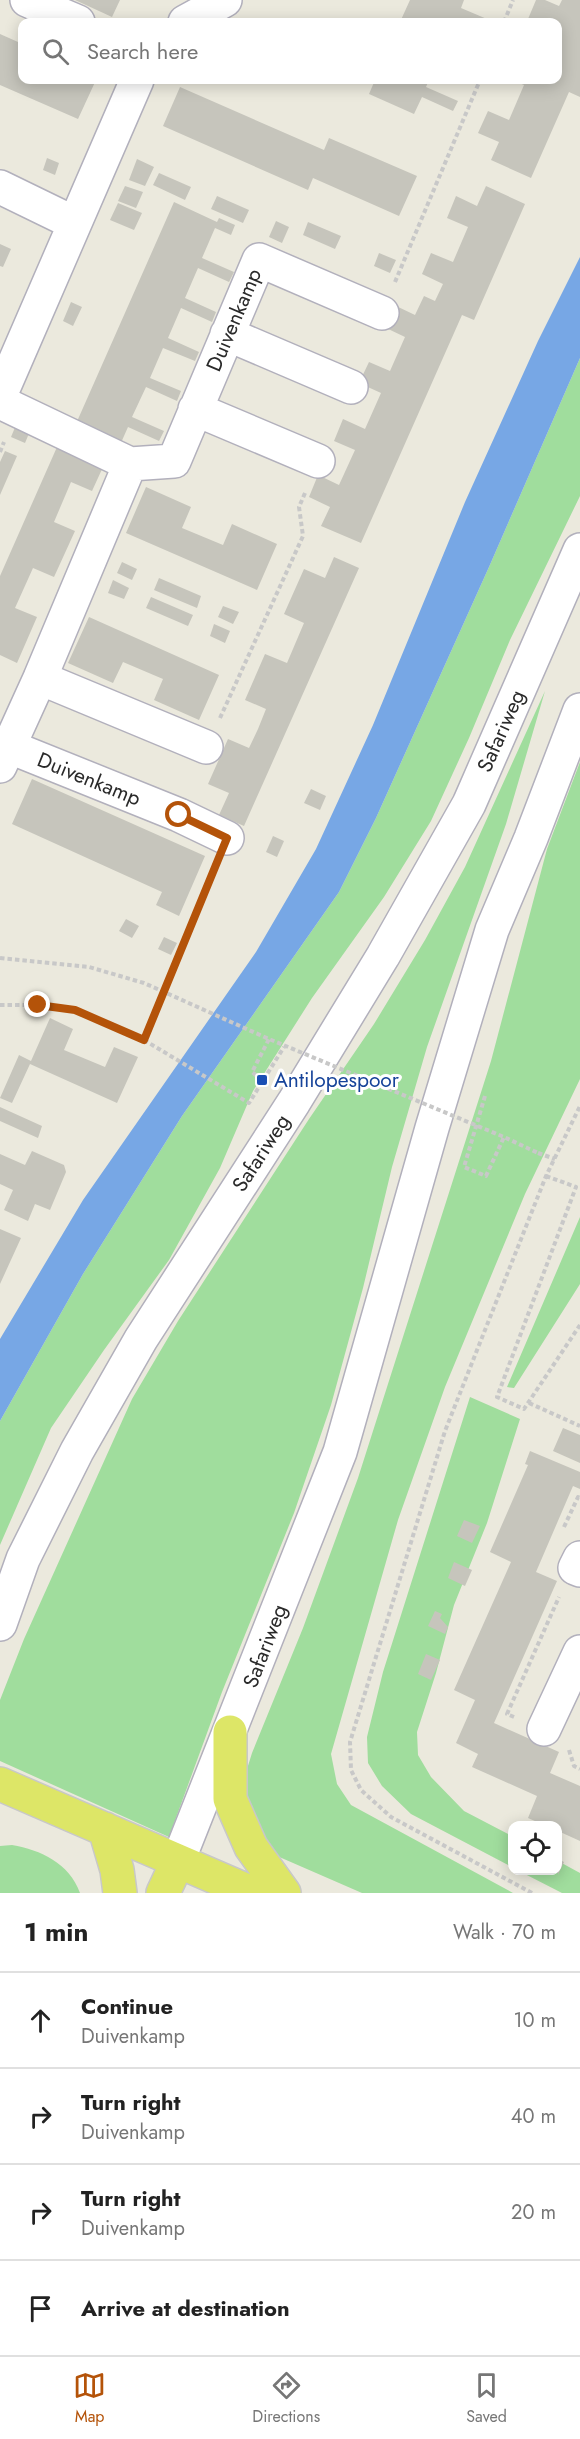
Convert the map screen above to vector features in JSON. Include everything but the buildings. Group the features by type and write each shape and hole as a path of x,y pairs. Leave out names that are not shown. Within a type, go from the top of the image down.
{"main road":[{"path":"230,1732 230,1799 251,1847 284,1893"},
{"path":"0,1784 252,1893"},
{"path":"0,1812 44,1803"},
{"path":"105,1829 117,1870 120,1893"},
{"path":"163,1893 178,1861"}],"street":[{"path":"27,0 69,18"},
{"path":"192,18 225,0"},
{"path":"0,396 135,84"},
{"path":"0,187 74,223"},
{"name":"Duivenkamp","path":"0,402 130,464 174,461 259,260 382,313"},
{"path":"227,334 351,387"},
{"path":"195,409 318,461"},
{"name":"Duivenkamp","path":"130,464 5,757 179,815 227,838"},
{"name":"Safariweg","path":"0,1624 23,1558 77,1451 129,1360 300,1092 383,956 470,804 580,550"},
{"path":"40,678 206,747"},
{"name":"Safariweg","path":"178,1861 340,1452 432,1128 492,930 531,838 580,710"},
{"path":"580,1558 575,1568 580,1570"},
{"path":"544,1729 580,1652"}],"path":[{"path":"506,18 513,0"},
{"path":"144,1040 227,838"},
{"path":"0,958 89,967 144,983 269,1039 555,1160"},
{"path":"0,1005 38,1005 75,1010 144,1040 207,1080 249,1103 287,1043"},
{"path":"262,1080 252,1072 269,1039"},
{"path":"485,1096 464,1167 486,1176 504,1137"},
{"path":"532,1893 392,1817 361,1790 351,1770 350,1742 445,1431 546,1176 580,1106"},
{"path":"546,1176 578,1186 497,1397 524,1410 580,1325"},
{"path":"529,1402 580,1426"}],"green space":[{"path":"580,358 580,496 510,640 431,821 384,897 312,998 253,1091 220,1168 169,1260 51,1428 0,1545 0,1421 83,1274 182,1116 339,892 376,818"},
{"path":"545,691 506,824 427,1047 392,1167 363,1288 331,1405 294,1513 222,1692 169,1837 0,1761 0,1700 24,1639 132,1399 178,1321 309,1119 374,1024 425,940 465,867"},
{"path":"580,762 580,1079 525,1194 445,1387 398,1520 331,1754 337,1784 351,1805 513,1893 362,1893 277,1856 249,1817 243,1782 252,1753 303,1628 358,1478 491,1061 547,849"},
{"path":"580,1217 580,1284 514,1388 507,1387"},
{"path":"470,1397 520,1419 487,1523 454,1605 417,1732 418,1755 431,1777 464,1811 508,1834 508,1865 411,1814 382,1786 368,1763 367,1737 383,1672"},
{"path":"12,1845 33,1850 53,1860 69,1874 80,1893 0,1893 0,1846"},
{"path":"562,1863 580,1873 580,1893 562,1893 527,1875 562,1875"}],"water":[{"path":"580,257 580,358 376,818 339,892 182,1116 83,1274 0,1421 0,1339 83,1200 256,952 316,849 373,725 465,502 538,341"}],"place":[{"name":"Antilopespoor","path":"262,1080"}],"route":[{"path":"38,1005 75,1010 144,1040 227,838 179,815"}]}
